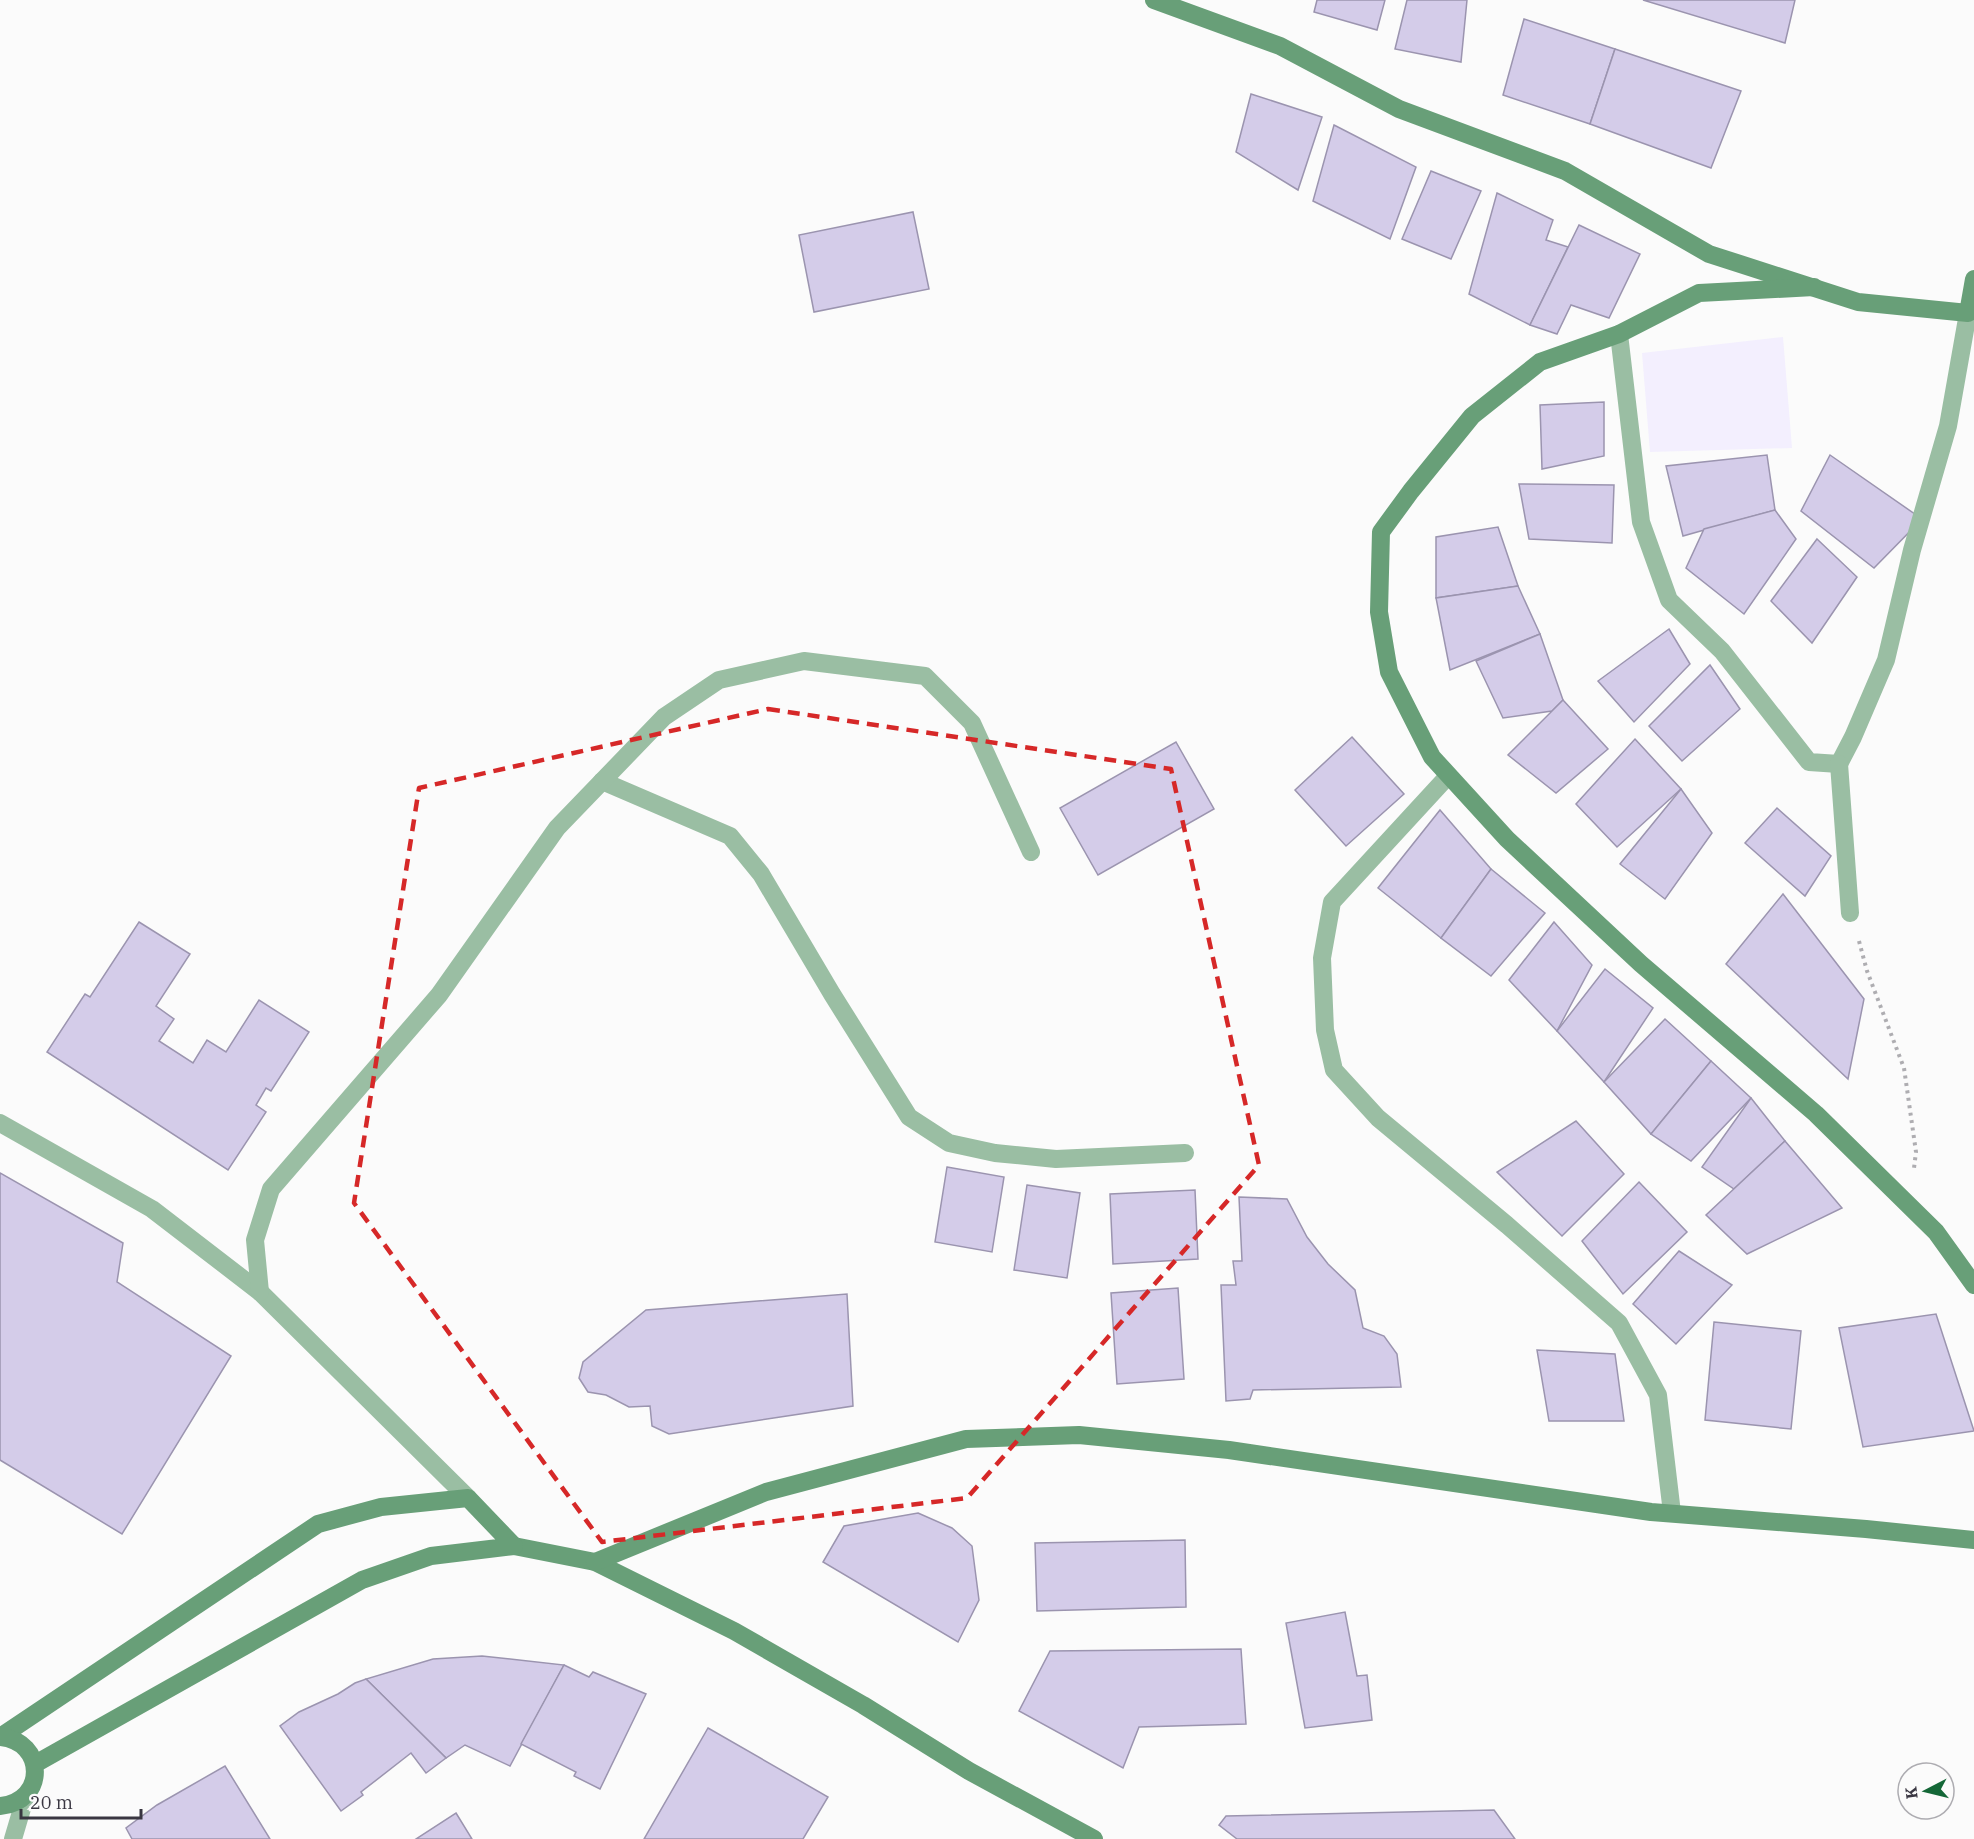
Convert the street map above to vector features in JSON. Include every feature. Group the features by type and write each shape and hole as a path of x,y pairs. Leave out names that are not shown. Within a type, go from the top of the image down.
{"street":[{"path":"1154,0 1280,45 1399,109 1565,171 1709,254 1858,302 1968,313"},
{"path":"1850,913 1839,764 1854,737 1886,660 1912,550 1948,426 1974,279"},
{"path":"1814,287 1699,293 1619,334 1540,362 1472,416 1381,532 1379,612 1389,672 1432,757 1448,776 1507,839 1624,948 1816,1114 1936,1232 1974,1285"},
{"path":"1619,334 1641,522 1670,600 1722,651 1809,762 1839,764"},
{"path":"260,1292 255,1240 271,1190 439,995 557,828 664,717 718,680 804,661 926,676 972,723 1031,852"},
{"path":"1448,776 1332,902 1322,958 1325,1030 1334,1070 1378,1118 1507,1225 1619,1323 1658,1395 1672,1513"},
{"path":"602,781 730,836 761,874 909,1117 949,1143 995,1152 1056,1159 1185,1153"},
{"path":"0,1123 152,1209 260,1292 514,1546"},
{"path":"595,1562 766,1492 966,1439 1080,1435 1228,1450 1672,1513 1974,1540"},
{"path":"0,1737 318,1524 381,1507 468,1498"},
{"path":"35,1764 362,1580 431,1556 514,1546 595,1562 734,1631 863,1705 969,1771 1094,1839"},
{"path":"0,1737 22,1745 35,1764 33,1786 26,1795 10,1805 0,1806"},
{"path":"13,1839 26,1795"}],"path":[{"path":"1850,913 1904,1068 1916,1152 1908,1204"}],"highlighted area":[{"path":"768,709 1171,769 1259,1165 967,1498 602,1542 354,1203 419,788"}],"shaded area":[{"path":"1783,337 1792,448 1650,452 1642,353"}],"building":[{"path":"1317,0 1385,0 1377,30 1314,12"},
{"path":"1407,0 1467,0 1461,62 1395,49"},
{"path":"1643,0 1795,0 1785,43"},
{"path":"1524,19 1615,49 1590,124 1503,95"},
{"path":"1615,49 1741,91 1711,168 1590,124"},
{"path":"1251,94 1322,117 1298,190 1236,152"},
{"path":"1334,125 1416,167 1390,239 1313,201"},
{"path":"1431,171 1481,191 1451,259 1402,239"},
{"path":"1497,193 1553,220 1546,240 1568,247 1530,325 1469,294"},
{"path":"913,212 929,289 814,312 799,235"},
{"path":"1579,225 1640,254 1609,318 1571,305 1557,334 1530,325"},
{"path":"1604,402 1604,456 1542,469 1540,405"},
{"path":"1767,455 1775,510 1683,536 1666,466"},
{"path":"1830,455 1922,519 1874,568 1801,511"},
{"path":"1519,484 1614,485 1612,543 1529,539"},
{"path":"1775,510 1796,539 1744,614 1686,568 1704,529"},
{"path":"1498,527 1518,586 1436,598 1436,537"},
{"path":"1817,539 1857,577 1812,643 1771,601"},
{"path":"1518,586 1540,634 1450,670 1436,598"},
{"path":"1669,629 1690,664 1634,722 1598,681"},
{"path":"1540,634 1563,700 1552,711 1503,718 1476,661"},
{"path":"1710,665 1740,709 1682,761 1649,726"},
{"path":"1563,700 1608,749 1556,793 1508,755"},
{"path":"1352,737 1404,794 1346,846 1295,790"},
{"path":"1635,739 1681,789 1617,847 1576,804"},
{"path":"1176,742 1214,809 1098,875 1060,808"},
{"path":"1681,789 1712,833 1665,899 1620,864"},
{"path":"1777,808 1831,856 1805,896 1745,843"},
{"path":"1440,810 1491,869 1441,938 1378,888"},
{"path":"1491,869 1545,913 1491,976 1441,938"},
{"path":"1783,894 1864,999 1848,1079 1726,964"},
{"path":"139,922 190,954 156,1006 174,1019 159,1041 193,1063 207,1040 226,1052 259,1000 309,1032 271,1091 266,1088 256,1105 266,1112 228,1170 47,1052 85,994 90,997"},
{"path":"1554,922 1592,965 1557,1031 1509,980"},
{"path":"1605,969 1653,1008 1604,1082 1557,1031"},
{"path":"1665,1019 1711,1061 1651,1134 1604,1082"},
{"path":"1711,1061 1751,1098 1691,1161 1651,1134"},
{"path":"1751,1098 1785,1141 1734,1189 1702,1167"},
{"path":"1576,1121 1624,1174 1562,1236 1497,1172"},
{"path":"1785,1141 1842,1208 1747,1254 1706,1215"},
{"path":"947,1167 1004,1177 992,1252 935,1242"},
{"path":"0,1173 123,1243 117,1282 231,1356 122,1534 0,1460"},
{"path":"1639,1182 1687,1232 1623,1294 1582,1241"},
{"path":"1027,1185 1080,1193 1067,1278 1014,1270"},
{"path":"1195,1190 1198,1259 1113,1264 1110,1194"},
{"path":"1239,1197 1287,1199 1307,1237 1328,1264 1355,1290 1363,1328 1384,1336 1397,1354 1401,1387 1253,1390 1250,1399 1226,1401 1221,1285 1236,1285 1233,1261 1242,1261"},
{"path":"1679,1251 1732,1285 1676,1344 1633,1304"},
{"path":"1178,1288 1184,1379 1117,1384 1111,1293"},
{"path":"847,1294 853,1406 669,1434 652,1426 650,1406 629,1407 606,1395 588,1392 579,1378 583,1362 646,1310"},
{"path":"1936,1314 1974,1431 1863,1447 1839,1328"},
{"path":"1714,1322 1801,1331 1791,1429 1705,1420"},
{"path":"1537,1350 1615,1354 1624,1421 1549,1421"},
{"path":"918,1513 952,1528 972,1546 979,1600 958,1642 823,1562 844,1526"},
{"path":"1185,1540 1186,1607 1037,1611 1035,1543"},
{"path":"1345,1612 1357,1676 1367,1675 1372,1720 1305,1728 1286,1623"},
{"path":"1241,1649 1246,1724 1139,1727 1123,1768 1019,1711 1050,1651"},
{"path":"482,1656 564,1665 510,1766 465,1745 446,1758 366,1679 433,1659"},
{"path":"564,1665 589,1677 593,1672 646,1694 600,1789 574,1776 576,1772 521,1744"},
{"path":"366,1679 446,1758 426,1773 411,1753 361,1792 363,1795 341,1811 280,1726 299,1712"},
{"path":"708,1728 828,1797 803,1839 644,1839"},
{"path":"225,1766 270,1839 132,1839 126,1828 157,1805"},
{"path":"1494,1810 1515,1839 1237,1839 1219,1825 1226,1816"},
{"path":"456,1813 472,1839 416,1839"}]}
